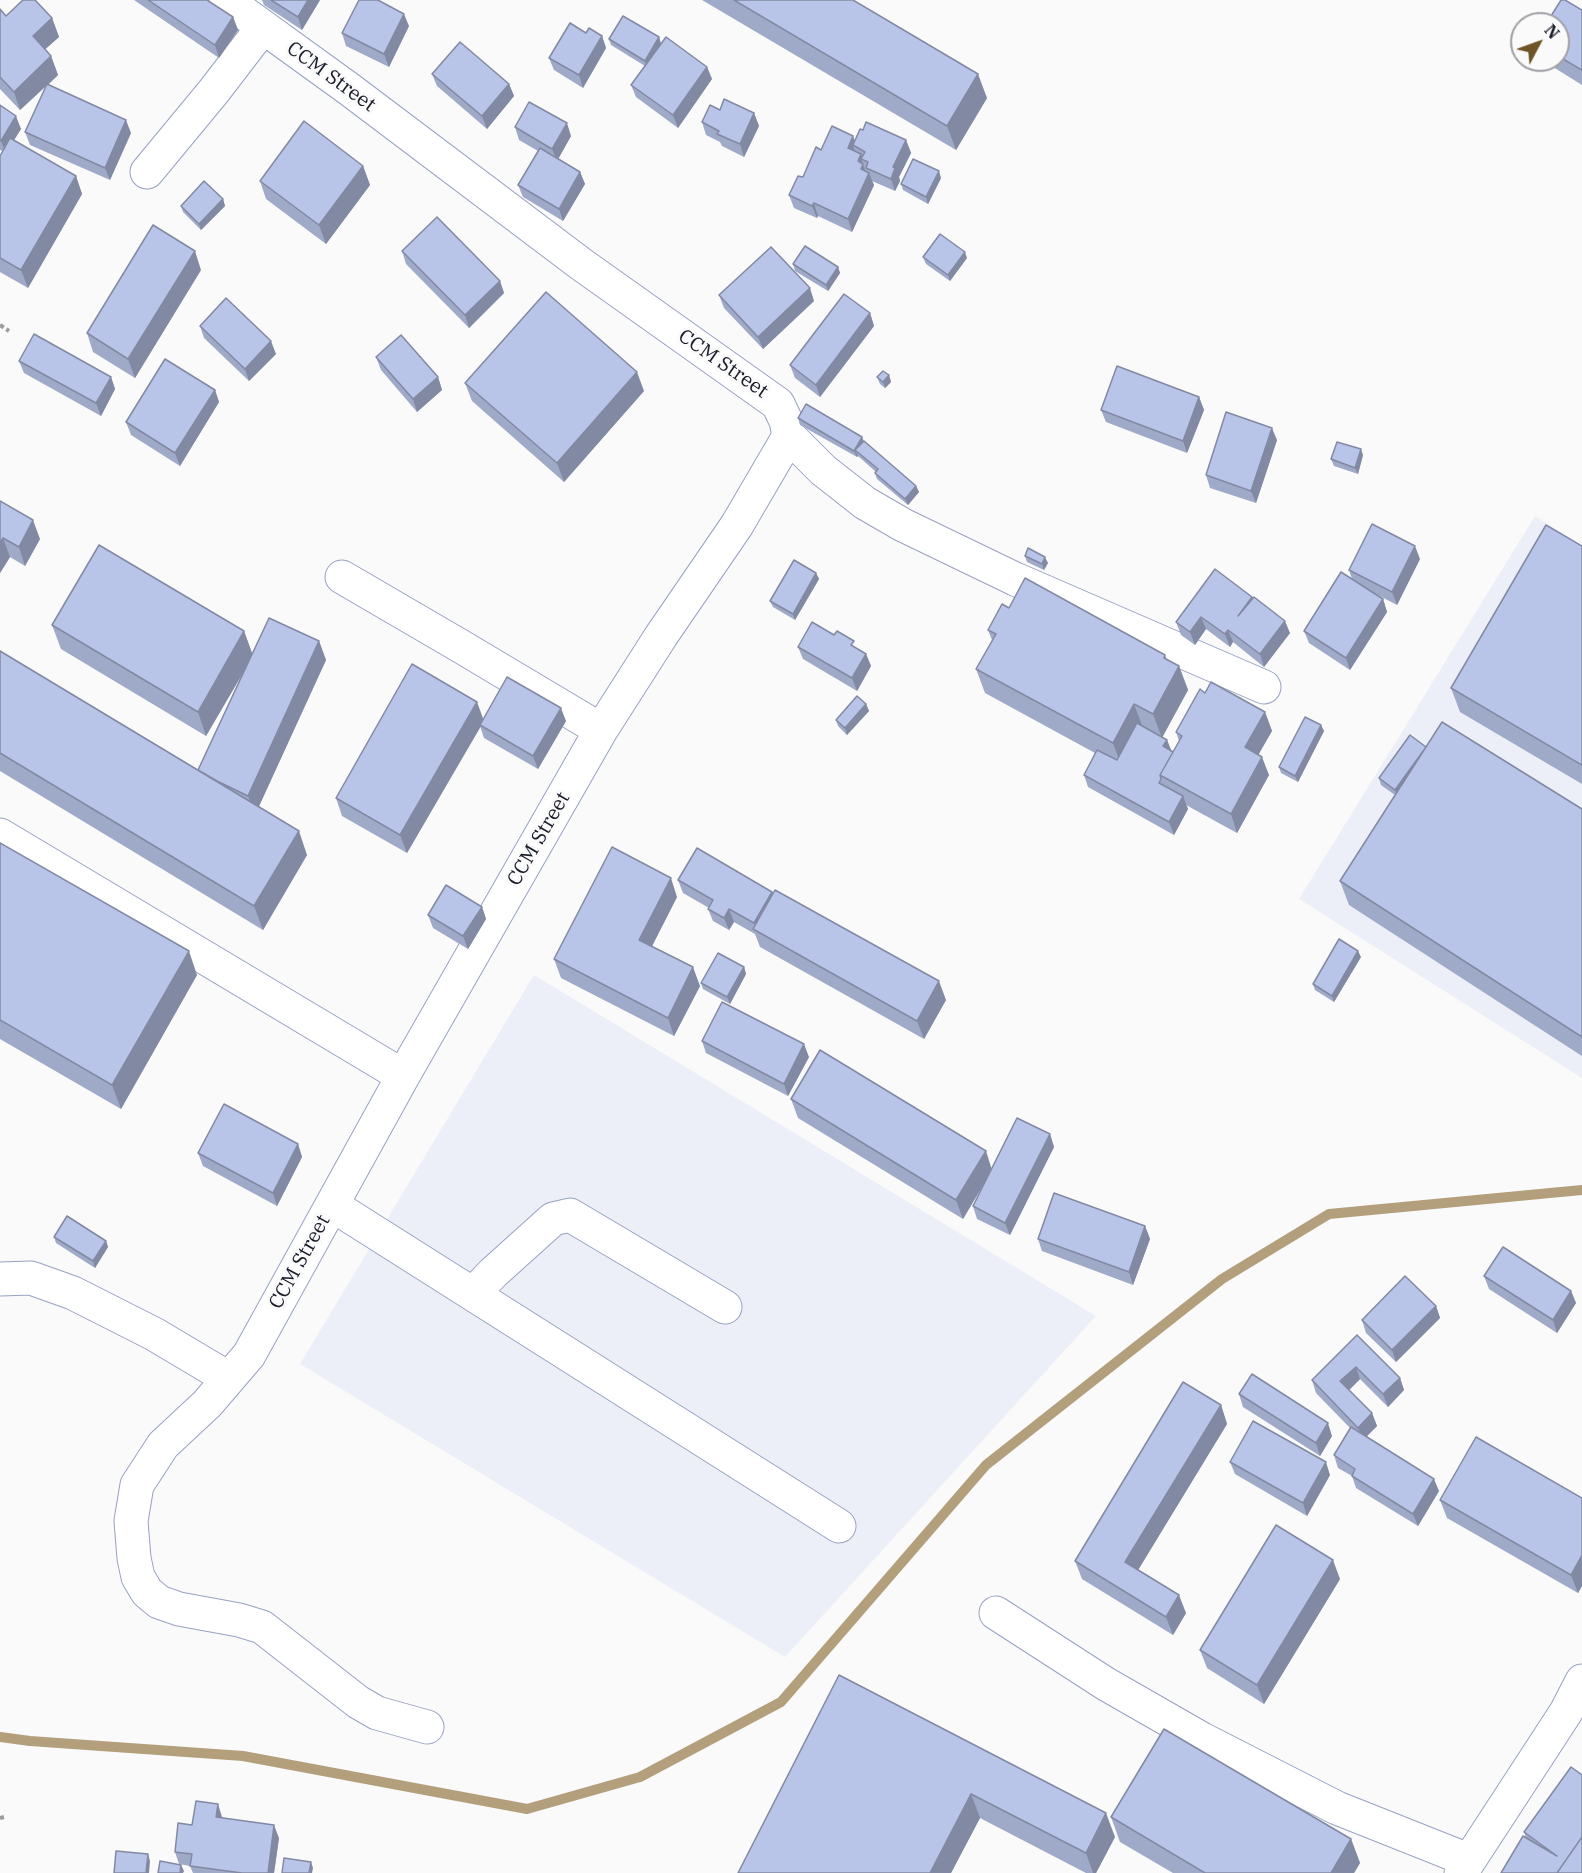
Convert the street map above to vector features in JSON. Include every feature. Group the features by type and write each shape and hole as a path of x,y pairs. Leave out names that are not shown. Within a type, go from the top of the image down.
{"street":[{"name":"CCM Street","path":"226,0 581,264 778,404 786,421 789,436 737,525 661,636 601,730 403,1076 249,1354 207,1404 163,1445 137,1485 131,1521 134,1558 138,1577 147,1592 159,1602 179,1609 239,1620 262,1627 358,1702 377,1713 427,1727"},
{"path":"147,172 263,27"},
{"path":"789,436 823,470 856,496 903,525 1025,584 1264,687"},
{"path":"342,578 601,730"},
{"path":"0,835 403,1076"},
{"path":"332,1205 839,1526"},
{"path":"473,1294 553,1219 570,1215 725,1307"},
{"path":"0,1279 31,1278 73,1293 153,1334 228,1378"},
{"path":"996,1612 1106,1684 1202,1739 1337,1808 1465,1866 1566,1712 1582,1681"}],"path":[{"path":"0,325 9,331"}],"shaded area":[{"path":"1535,516 1582,546 1582,1078 1299,899"},
{"path":"534,975 1096,1316 785,1657 300,1364"}],"building":[{"path":"23,0 35,0 52,18 33,36 51,56 14,92 0,77 0,9 6,16"},
{"path":"148,0 207,0 233,17 215,45"},
{"path":"271,0 308,0 298,17"},
{"path":"359,0 378,0 404,14 384,54 342,33"},
{"path":"734,0 853,0 978,74 947,126"},
{"path":"1561,0 1582,10 1582,70 1570,63 1570,12 1554,12"},
{"path":"623,16 659,37 645,61 609,39"},
{"path":"570,23 586,33 589,28 602,36 579,75 549,58"},
{"path":"666,37 707,67 673,115 631,85"},
{"path":"460,42 509,84 482,116 432,74"},
{"path":"47,84 126,120 105,168 25,132"},
{"path":"724,99 754,113 740,144 717,134 719,131 702,122 710,105 720,110"},
{"path":"529,102 567,123 552,149 515,127"},
{"path":"0,105 16,116 1,141 0,140"},
{"path":"304,121 363,166 319,225 260,181"},
{"path":"866,122 906,140 893,167 895,168 891,179 866,168 868,162 861,159 865,152 853,145"},
{"path":"832,126 853,136 848,148 861,154 858,161 863,164 861,169 869,173 848,219 814,203 812,206 789,195 798,176 803,177 816,147 821,150"},
{"path":"10,138 76,176 21,270 0,258 0,156"},
{"path":"540,148 580,172 559,209 518,185"},
{"path":"913,159 939,171 926,197 901,184"},
{"path":"204,181 223,199 199,224 181,206"},
{"path":"437,217 500,281 465,315 402,251"},
{"path":"153,225 195,251 128,359 87,333"},
{"path":"940,234 965,252 948,275 923,257"},
{"path":"805,246 838,267 826,285 793,264"},
{"path":"771,247 810,288 758,337 719,295"},
{"path":"546,292 637,372 557,463 465,383"},
{"path":"844,294 870,313 816,385 790,365"},
{"path":"226,298 271,341 245,369 200,326"},
{"path":"34,334 111,377 96,403 19,361"},
{"path":"401,335 438,377 413,399 376,357"},
{"path":"165,359 215,390 175,453 126,422"},
{"path":"1117,366 1199,397 1183,441 1101,410"},
{"path":"883,371 889,375 883,382 877,377"},
{"path":"806,404 862,437 854,451 798,418"},
{"path":"1226,412 1272,428 1251,491 1206,475"},
{"path":"864,441 916,486 905,499 875,473 878,469 855,450"},
{"path":"1337,442 1361,449 1355,468 1331,459"},
{"path":"0,501 33,520 19,547 3,538 0,543"},
{"path":"1372,524 1415,546 1392,592 1349,570"},
{"path":"1546,525 1582,546 1582,765 1451,688"},
{"path":"99,545 244,631 198,712 52,625"},
{"path":"1028,548 1045,557 1042,564 1025,556"},
{"path":"794,560 816,573 793,614 770,601"},
{"path":"1215,569 1252,597 1238,616 1254,597 1285,621 1260,654 1228,630 1225,634 1201,617 1190,632 1176,622"},
{"path":"1341,572 1383,599 1346,658 1304,631"},
{"path":"1025,578 1165,655 1164,658 1179,666 1153,714 1134,704 1113,743 976,669 996,634 988,630 1002,604 1009,608"},
{"path":"269,618 319,641 248,796 198,770"},
{"path":"812,622 834,635 837,631 854,641 851,645 866,654 852,678 798,647"},
{"path":"0,651 299,831 254,906 0,753"},
{"path":"412,664 477,702 400,835 336,798"},
{"path":"507,677 561,708 533,756 480,725"},
{"path":"1211,682 1265,712 1245,747 1262,757 1231,814 1160,775 1182,736 1176,732 1200,689 1205,693"},
{"path":"857,696 866,704 845,728 836,720"},
{"path":"1305,717 1321,725 1295,776 1279,767"},
{"path":"1442,722 1582,809 1582,1037 1340,881"},
{"path":"1137,723 1167,740 1163,746 1173,752 1160,775 1159,783 1183,796 1169,822 1084,775 1097,750 1117,760"},
{"path":"1410,735 1426,747 1395,790 1379,778"},
{"path":"0,843 189,951 112,1085 0,1020"},
{"path":"612,847 671,878 639,940 693,967 668,1018 554,959"},
{"path":"697,848 772,892 754,923 729,909 724,918 708,909 713,900 678,880"},
{"path":"446,885 482,907 463,936 428,915"},
{"path":"775,890 939,981 917,1021 753,929"},
{"path":"1339,939 1358,951 1332,996 1313,984"},
{"path":"718,953 744,967 727,997 701,983"},
{"path":"722,1002 804,1044 784,1084 702,1041"},
{"path":"820,1050 986,1151 956,1200 791,1099"},
{"path":"224,1104 298,1144 273,1193 198,1153"},
{"path":"1017,1118 1050,1134 1005,1223 973,1206"},
{"path":"1054,1193 1145,1226 1129,1272 1038,1239"},
{"path":"67,1216 106,1241 93,1261 54,1237"},
{"path":"1503,1247 1571,1291 1553,1320 1484,1276"},
{"path":"1405,1276 1436,1306 1392,1350 1362,1320"},
{"path":"1357,1335 1400,1378 1383,1394 1356,1367 1340,1381 1372,1413 1358,1428 1312,1380"},
{"path":"1252,1374 1328,1423 1316,1443 1239,1394"},
{"path":"1183,1382 1221,1405 1125,1562 1179,1595 1166,1617 1075,1561"},
{"path":"1253,1421 1326,1462 1303,1503 1230,1462"},
{"path":"1351,1427 1434,1479 1413,1514 1352,1476 1355,1469 1334,1455"},
{"path":"1476,1437 1582,1498 1582,1555 1571,1575 1440,1500"},
{"path":"1276,1525 1333,1560 1257,1685 1200,1650"},
{"path":"839,1675 1106,1813 1086,1853 971,1794 930,1873 738,1873"},
{"path":"1164,1729 1351,1839 1331,1873 1205,1873 1111,1817"},
{"path":"1571,1767 1582,1775 1582,1837 1557,1873 1501,1873 1523,1836 1557,1856 1524,1832"},
{"path":"196,1801 218,1804 216,1817 274,1825 268,1873 242,1873 190,1866 192,1854 175,1852 178,1823 192,1825"},
{"path":"1582,1837 1582,1873 1557,1873"},
{"path":"116,1851 148,1854 146,1873 114,1873"},
{"path":"284,1858 311,1862 309,1873 282,1873"},
{"path":"160,1861 181,1865 180,1873 158,1873"}],"waterway":[{"path":"0,1737 243,1756 527,1809 640,1777 781,1702 986,1465 1222,1279 1329,1214 1582,1190"}]}
